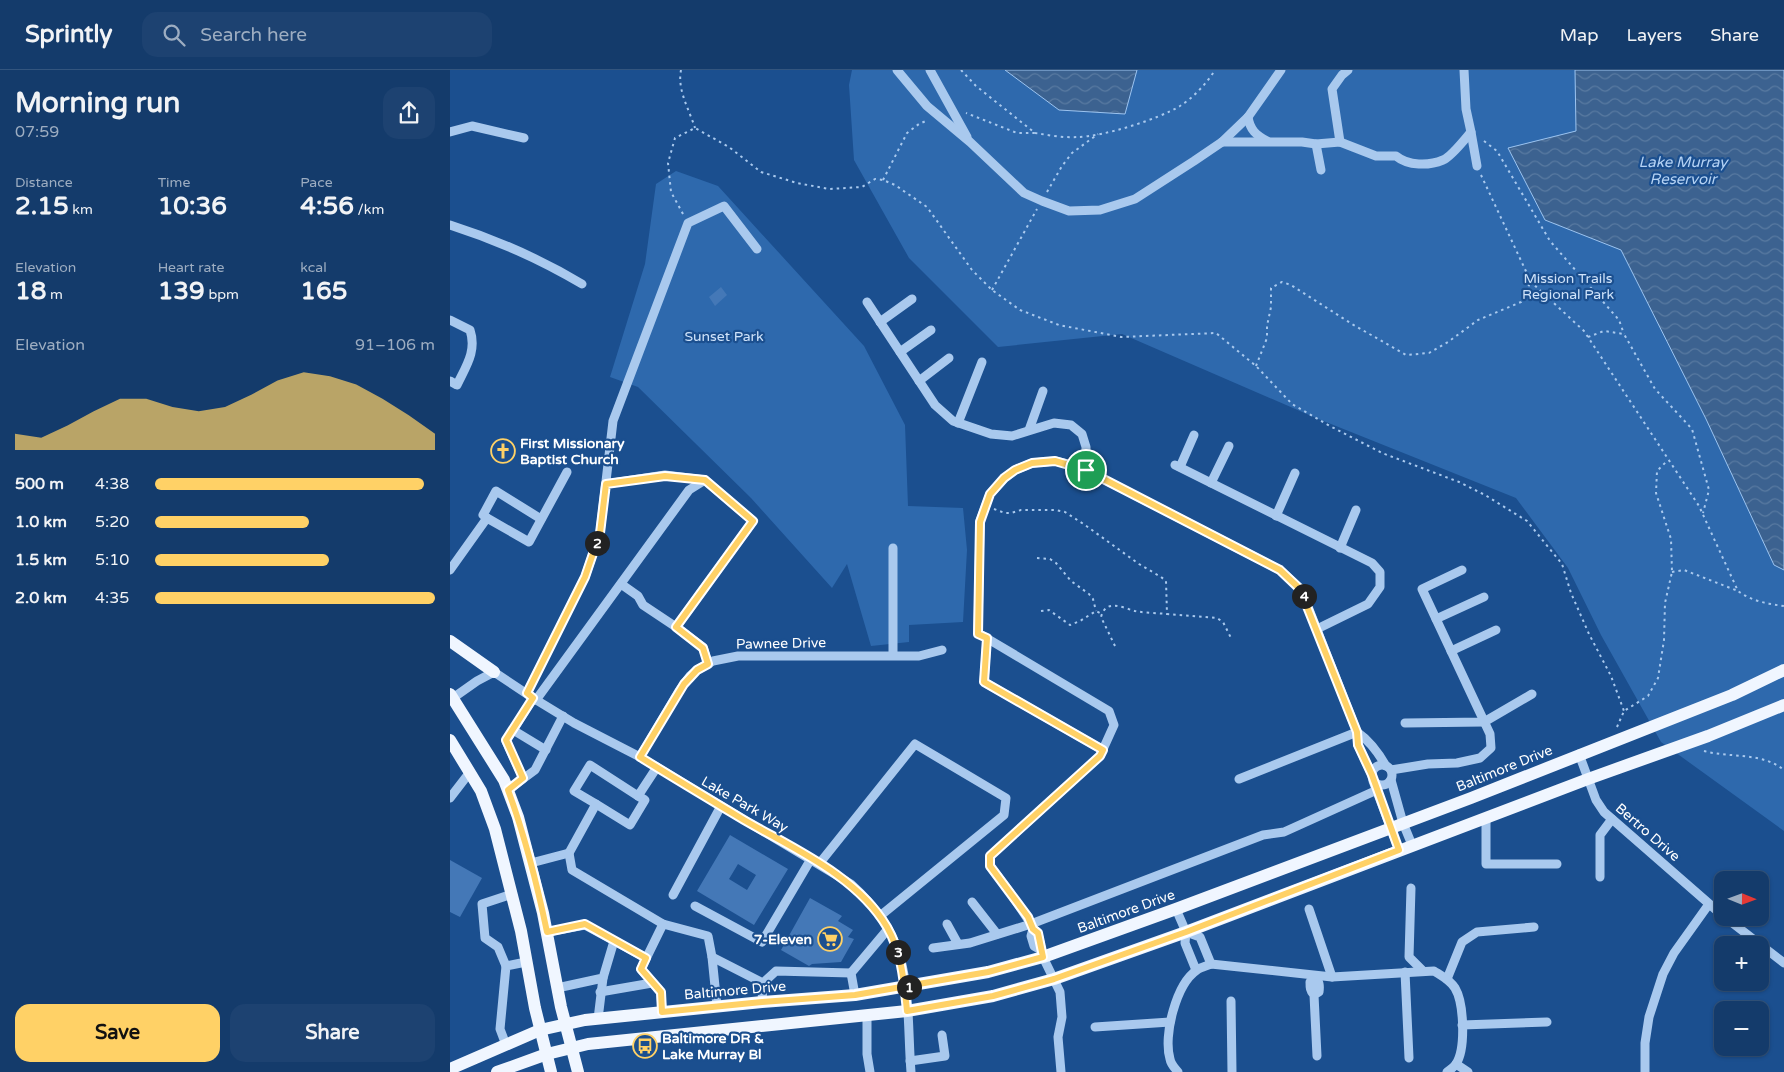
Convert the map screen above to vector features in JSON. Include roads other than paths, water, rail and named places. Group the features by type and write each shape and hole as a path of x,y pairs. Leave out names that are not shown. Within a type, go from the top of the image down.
{"main road":[{"path":"450,641 494,672"},
{"name":"Baltimore Drive","path":"450,1070 540,1030 565,1024 717,1006 855,995 988,972 1176,908 1397,825 1724,699 1784,670"},
{"path":"451,697 483,744 504,780 518,817 531,863 565,1024 578,1072"},
{"path":"497,1072 546,1054 588,1044 907,1011 993,996 1054,979 1186,932 1588,778 1693,741 1784,704"},
{"path":"450,740 481,791 495,829 512,894 540,1030 551,1072"}],"street":[{"path":"897,70 927,106 970,142 1024,192 1069,211 1100,210 1135,199 1222,142 1248,117 1281,70"},
{"path":"930,70 970,142"},
{"path":"1340,142 1332,90 1342,75 1348,70"},
{"path":"1464,70 1466,109 1472,132 1476,166"},
{"path":"1248,117 1250,127 1259,136 1270,142"},
{"path":"450,132 472,126 524,138"},
{"path":"1222,142 1316,144 1340,142 1376,156 1396,156 1404,162 1422,164 1444,160 1472,132"},
{"path":"1316,144 1321,170"},
{"path":"532,697 585,577 600,533 614,421 688,223 724,206 757,249"},
{"path":"450,225 478,234 531,256 582,284"},
{"path":"880,322 912,299"},
{"path":"866,302 935,405 953,421 992,434 1012,436 1054,423 1071,425 1082,434 1086,447 1086,470"},
{"path":"450,320 470,330 473,340 472,351 457,385 450,381"},
{"path":"900,352 931,330"},
{"path":"919,381 949,358"},
{"path":"958,423 982,362"},
{"path":"1029,430 1043,390"},
{"path":"1194,435 1177,466 1372,563 1380,572 1380,587 1368,604 1317,629"},
{"path":"1211,483 1229,446"},
{"path":"1061,1072 1058,1038 1062,1017 1060,992 1042,953 1038,933 990,866 990,856 1100,756 1114,725 1109,711 978,634 980,522 990,494 1004,478 1015,470 1032,463 1055,461 1086,470 1280,570 1300,589 1357,732 1358,745 1374,782 1397,825 1412,845"},
{"path":"541,519 496,491 482,515 529,542 567,472"},
{"path":"1276,516 1295,473"},
{"path":"606,484 665,476 705,480 753,521 676,627"},
{"path":"523,778 506,740 532,697 621,584 689,490 705,480"},
{"path":"1340,548 1356,510"},
{"path":"450,570 487,518"},
{"path":"893,548 893,655"},
{"path":"1374,782 1377,766 1389,768 1456,763 1480,758 1491,748 1490,734 1422,589 1462,570"},
{"path":"621,584 638,596 643,605 703,648 708,664"},
{"path":"1436,619 1484,598"},
{"path":"1451,651 1496,630"},
{"path":"987,638 984,682 1103,750"},
{"name":"Pawnee Drive","path":"640,757 684,684 697,670 721,658 738,656 920,656 942,650"},
{"path":"451,697 494,672"},
{"name":"Lake Park Way","path":"494,672 596,736 640,757 815,861 850,884 872,904 888,929 900,957 907,1011 911,1072"},
{"path":"1404,723 1484,722 1532,694"},
{"path":"508,790 536,770 563,716"},
{"path":"512,730 546,750"},
{"path":"1357,732 1368,740 1389,768 1399,850"},
{"path":"1239,779 1357,732"},
{"path":"696,906 762,942 815,861 915,744 1006,798 1004,815 880,916"},
{"name":"Bertro Drive","path":"1579,754 1596,800 1604,812 1714,908"},
{"path":"590,765 645,800 630,825 596,804 574,790 590,765"},
{"path":"638,796 657,767"},
{"path":"450,798 470,772"},
{"path":"1374,782 1383,786 1391,780"},
{"path":"933,948 970,943 997,934 1032,926 1263,835 1284,832 1374,782"},
{"path":"596,804 569,853 572,870 663,924 708,936 717,1006"},
{"path":"673,895 721,806"},
{"path":"1486,818 1486,864 1558,864"},
{"path":"1600,877 1600,835 1612,819"},
{"path":"531,863 569,853"},
{"path":"1410,888 1409,957 1423,971"},
{"path":"506,1045 500,1029 506,966 498,947 485,938 482,904 512,894"},
{"path":"972,902 997,934"},
{"path":"1645,1072 1645,1043 1649,1017 1663,974 1674,953 1709,904"},
{"path":"1176,908 1186,932 1185,943 1196,970"},
{"path":"1309,909 1332,977"},
{"path":"547,932 585,924 646,958"},
{"path":"662,1012 661,992 641,969 663,924"},
{"path":"947,924 958,944"},
{"path":"1736,926 1784,963"},
{"path":"1447,979 1462,942 1477,932 1534,927"},
{"path":"851,973 888,929"},
{"path":"1186,932 1200,937 1211,964"},
{"path":"598,1019 600,992 614,940"},
{"path":"712,957 763,983"},
{"path":"506,966 526,962"},
{"path":"1178,1072 1169,1058 1170,1022 1180,991 1196,970 1211,964 1332,977 1434,971 1447,979 1455,987 1460,1002 1462,1025 1461,1051 1456,1064 1447,1072"},
{"path":"762,1002 763,983 776,971 851,973"},
{"path":"1405,972 1409,1058"},
{"path":"851,973 855,995"},
{"path":"1316,976 1310,982 1311,992 1314,996 1316,1056"},
{"path":"557,988 603,978"},
{"path":"600,992 652,982"},
{"path":"1231,1001 1232,1072"},
{"path":"866,1015 867,1054 870,1072"},
{"path":"1095,1027 1170,1022"},
{"path":"1462,1025 1547,1022"},
{"path":"910,1061 945,1056 942,1035"},
{"path":"1456,1064 1468,1072"}],"water":[{"path":"1005,70 1137,70 1125,114 1059,110"},
{"name":"Lake Murray Reservoir","path":"1575,70 1784,70 1784,570 1774,565 1706,419 1621,250 1545,220 1508,148 1576,131"}],"place":[{"name":"First Missionary Baptist Church","path":"503,451"},
{"name":"7-Eleven","path":"830,939"},
{"name":"Baltimore DR & Lake Murray Bl","path":"645,1046"}],"park label":[{"name":"Mission Trails Regional Park","path":"1568,286"},
{"name":"Sunset Park","path":"724,336"}]}
